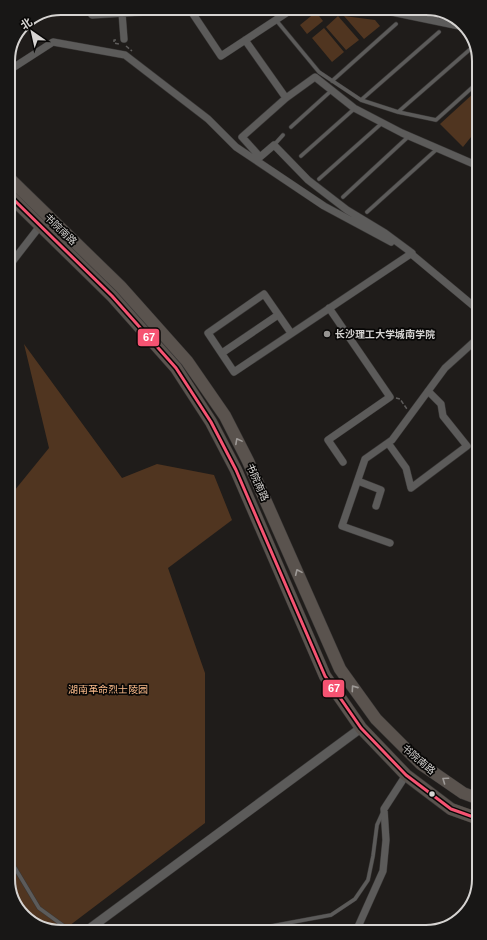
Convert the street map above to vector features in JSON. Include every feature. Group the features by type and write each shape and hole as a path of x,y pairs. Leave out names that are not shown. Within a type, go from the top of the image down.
{"main road":[{"name":"书院南路","path":"15,184 121,287 187,361 225,416 248,461 340,669 376,720 421,764 463,793 472,796"},
{"name":"书院南路","path":"15,201 112,296 176,368 211,422 236,470 325,676 361,728 406,775 451,809 472,817"}],"street":[{"path":"122,15 124,39"},
{"path":"194,15 221,56 284,15"},
{"path":"416,15 454,25"},
{"path":"245,40 286,98"},
{"path":"15,66 53,42 125,55 208,119 236,147 324,206 412,253"},
{"path":"472,163 409,136 354,108 315,77 286,98 242,137 260,157 274,145 308,180 347,210 385,233 412,253 472,305"},
{"path":"15,258 40,226"},
{"path":"291,333 264,294 208,332 234,372 412,253"},
{"path":"329,308 390,397 328,440 343,462"},
{"path":"222,353 278,315"},
{"path":"390,543 342,526 365,459 392,440 445,368 472,344"},
{"path":"388,443 406,468 411,488 467,446 443,416 441,404 428,391"},
{"path":"358,481 381,490 376,506"},
{"path":"94,925 361,728"},
{"path":"359,925 382,871 386,840 384,809 406,775"}],"lane":[{"path":"433,20 437,16"},
{"path":"276,20 319,72 361,100 398,112 436,120 472,88"},
{"path":"332,80 396,24"},
{"path":"361,100 439,32"},
{"path":"398,112 470,49"},
{"path":"291,127 332,90"},
{"path":"302,156 354,108"},
{"path":"319,179 382,123"},
{"path":"274,145 283,135"},
{"path":"343,196 409,136"},
{"path":"367,212 437,149"},
{"path":"277,925 331,915 355,899 368,880 377,825 384,809"},
{"path":"15,868 39,908 62,925"}],"path":[{"path":"390,397 400,399 410,414"}],"green space":[{"path":"312,15 318,15 323,21 307,34 300,25"},
{"path":"338,16 359,40 346,50 326,27"},
{"path":"344,16 375,20 380,26 364,39"},
{"path":"324,28 344,52 332,62 312,38"},
{"path":"472,95 472,136 463,147 440,124"},
{"name":"湖南革命烈士陵园","path":"24,344 122,478 157,464 214,475 232,520 168,568 205,673 205,823 70,925 46,923 31,914 18,897 15,879 15,490 49,448"}],"transit line":[{"name":"67","path":"15,201 112,296 176,368 211,422 236,470 325,676 361,728 406,775 451,809 472,816"}],"place":[{"name":"长沙理工大学城南学院","path":"327,334"}]}
